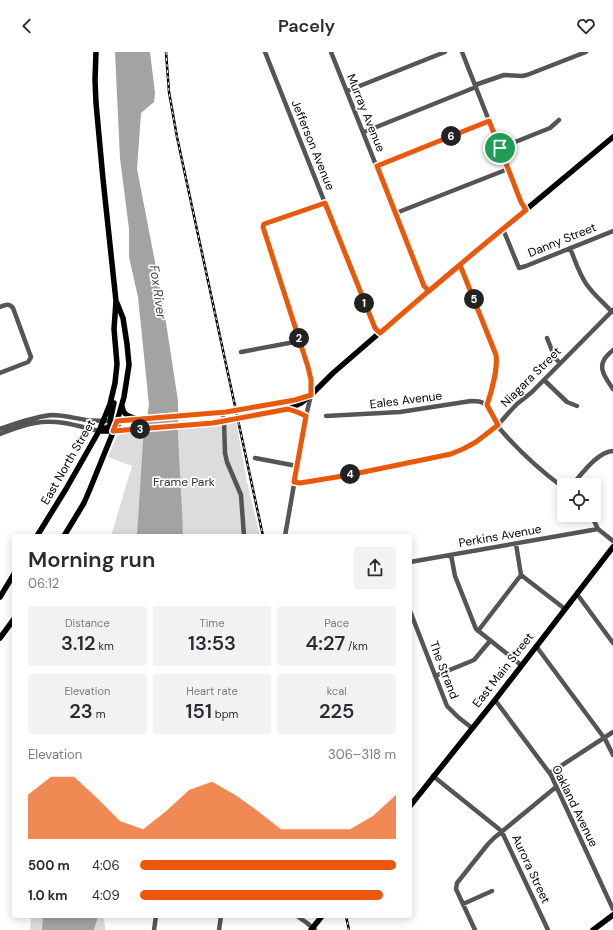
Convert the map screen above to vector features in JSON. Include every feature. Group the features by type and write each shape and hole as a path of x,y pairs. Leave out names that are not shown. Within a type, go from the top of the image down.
{"main road":[{"name":"East North Street","path":"38,534 66,489 104,421 110,404 115,379 116,353 114,328 116,301 96,109 96,52"},
{"path":"99,431 114,423 141,424 180,421 224,421 288,409 301,403 333,373 429,291 613,137"},
{"name":"East North Street","path":"114,423 122,406 129,365 125,327 116,301"},
{"path":"65,534 84,503 113,431 120,366 116,353"},
{"path":"99,431 113,431 141,424 180,421 198,415 222,413 295,400 311,395"},
{"path":"122,406 125,415 141,424"},
{"path":"260,406 261,414"},
{"path":"288,409 306,416"},
{"name":"East Main Street","path":"412,803 495,700 613,547"},
{"path":"0,597 12,577"},
{"path":"0,638 12,622"},
{"path":"593,930 613,915"},
{"path":"313,929 321,918"}],"street":[{"name":"Jefferson Avenue","path":"265,52 375,328 380,333"},
{"name":"Murray Avenue","path":"332,52 424,286 429,291"},
{"path":"347,91 445,52"},
{"path":"462,52 521,202 526,210"},
{"path":"364,132 499,76 527,75 586,52"},
{"path":"500,148 550,128 559,120"},
{"path":"377,166 489,121"},
{"path":"396,214 508,169"},
{"path":"285,534 311,395 311,380 263,225 325,203"},
{"name":"Danny Street","path":"503,229 519,268 613,231"},
{"path":"570,248 580,274 586,284 612,312"},
{"path":"460,265 496,357 496,367 487,405 504,433 525,455 557,483"},
{"path":"0,307 9,305 13,308 31,354 30,359 25,363 0,373"},
{"name":"Niagara Street","path":"294,482 304,482 349,475 451,454 463,449 476,442 498,425 518,403 532,392 612,312"},
{"path":"547,338 556,358 560,363"},
{"path":"241,352 300,341"},
{"path":"613,350 604,359 602,365 603,372 613,389"},
{"path":"544,380 567,402 577,406"},
{"name":"Eales Avenue","path":"326,416 406,412 472,401 482,402 487,405"},
{"path":"222,413 224,421 225,453 242,495 244,534"},
{"path":"0,429 30,419 52,415 114,423"},
{"path":"0,434 34,423 48,422 63,423 99,431"},
{"path":"578,478 597,458 604,453 613,451"},
{"path":"255,458 297,466"},
{"path":"594,522 598,529 613,542"},
{"name":"Perkins Avenue","path":"412,562 598,529"},
{"path":"516,544 521,575 565,609"},
{"path":"451,555 455,576 476,629 521,665"},
{"path":"478,631 521,575"},
{"path":"577,594 613,642"},
{"name":"The Strand","path":"412,615 449,710 472,728"},
{"path":"435,676 474,660 490,641"},
{"path":"536,646 604,738 613,755"},
{"name":"Oakland Avenue","path":"495,700 550,773 613,909"},
{"path":"550,773 613,732"},
{"name":"Aurora Street","path":"433,776 502,832 548,930"},
{"path":"475,930 456,889 457,884 488,844 556,787"},
{"path":"463,904 492,891"},
{"path":"154,930 156,918"},
{"path":"219,930 221,918"},
{"path":"300,918 313,929"}],"green space":[{"name":"Frame Park","path":"236,421 247,482 260,534 112,534 132,466 108,457 117,436 121,434"},
{"path":"31,918 104,918 105,926 105,930 30,930"}],"water":[{"name":"Fox River","path":"115,52 150,52 155,93 154,102 141,113 137,169 163,303 178,401 178,438 183,534 137,534 143,441 149,405 138,297 129,257 129,229 120,158"},
{"path":"43,918 97,918 94,930 42,930"}],"railway":[{"path":"166,52 169,92 177,137 263,534"},
{"path":"346,918 349,930"}],"route":[{"path":"500,148 489,121 377,166 424,286 429,291 460,265 485,328 496,355 496,367 487,405 498,425 476,442 451,454 423,461 300,483 294,482 306,416 288,409 213,423 113,431 117,421 226,412 295,400 311,395 311,380 308,367 263,225 325,203 369,314 375,328 380,333 407,309 429,291 526,210 521,202 500,148"}]}
